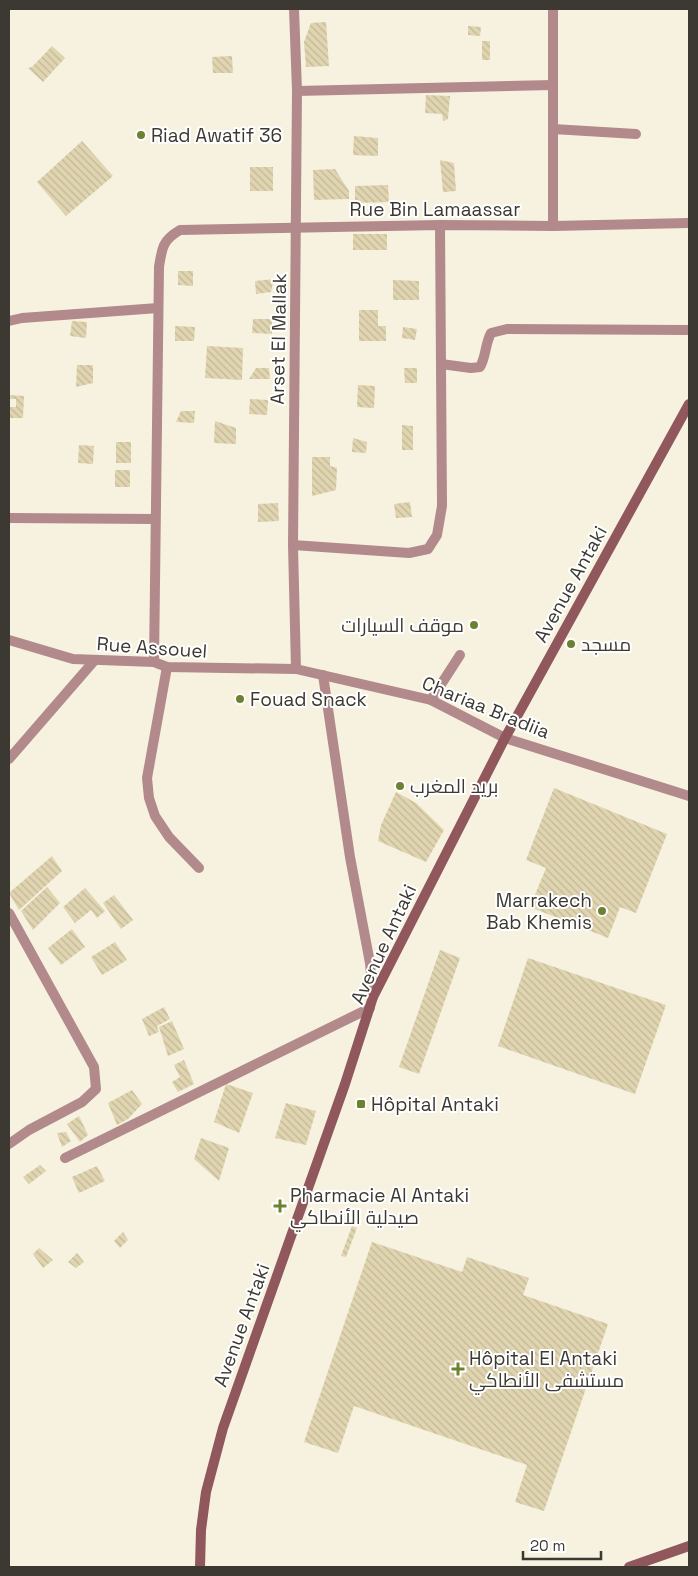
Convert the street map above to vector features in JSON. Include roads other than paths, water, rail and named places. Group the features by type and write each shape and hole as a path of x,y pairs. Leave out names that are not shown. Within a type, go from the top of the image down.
{"street":[{"name":"Arset El Mallak","path":"294,9 297,91 293,545 296,670"},
{"path":"553,9 553,226"},
{"path":"297,91 553,86"},
{"path":"553,129 636,134"},
{"name":"Rue Bin Lamaassar","path":"158,308 159,266 162,249 167,238 180,230 296,229 440,224 553,226 689,223"},
{"path":"293,545 409,553 428,549 437,536 442,506 440,224"},
{"path":"9,322 22,318 158,308 154,662"},
{"path":"441,364 472,368 480,366 484,360 486,345 491,333 507,329 689,330"},
{"name":"Avenue Antaki","path":"200,1567 201,1530 206,1492 223,1428 345,1084 373,997 505,738 689,404"},
{"path":"9,518 155,519"},
{"name":"Rue Assouel","path":"9,640 73,659 154,662 167,667 296,670"},
{"path":"431,700 460,655"},
{"path":"9,759 94,661"},
{"path":"167,667 147,778 149,798 155,816 169,837 199,868"},
{"name":"Chariaa Bradiia","path":"296,670 431,700 505,738 689,796"},
{"path":"324,675 350,857 370,963 373,997"},
{"path":"9,913 94,1066 96,1089 82,1102 29,1130 9,1144"},
{"path":"64,1158 370,1008"},
{"path":"629,1567 689,1546"}],"place":[{"name":"Riad Awatif 36","path":"141,135"},
{"name":"موقف السيارات","path":"474,625"},
{"name":"مسجد","path":"571,644"},
{"name":"Fouad Snack","path":"240,699"},
{"name":"بريد المغرب","path":"400,786"},
{"name":"Marrakech Bab Khemis","path":"602,911"},
{"name":"Hôpital Antaki","path":"361,1104"},
{"name":"Pharmacie Al Antaki صيدلية الأنطاكي","path":"280,1206"},
{"name":"Hôpital El Antaki مستشفى الأنطاكي","path":"458,1369"}]}
